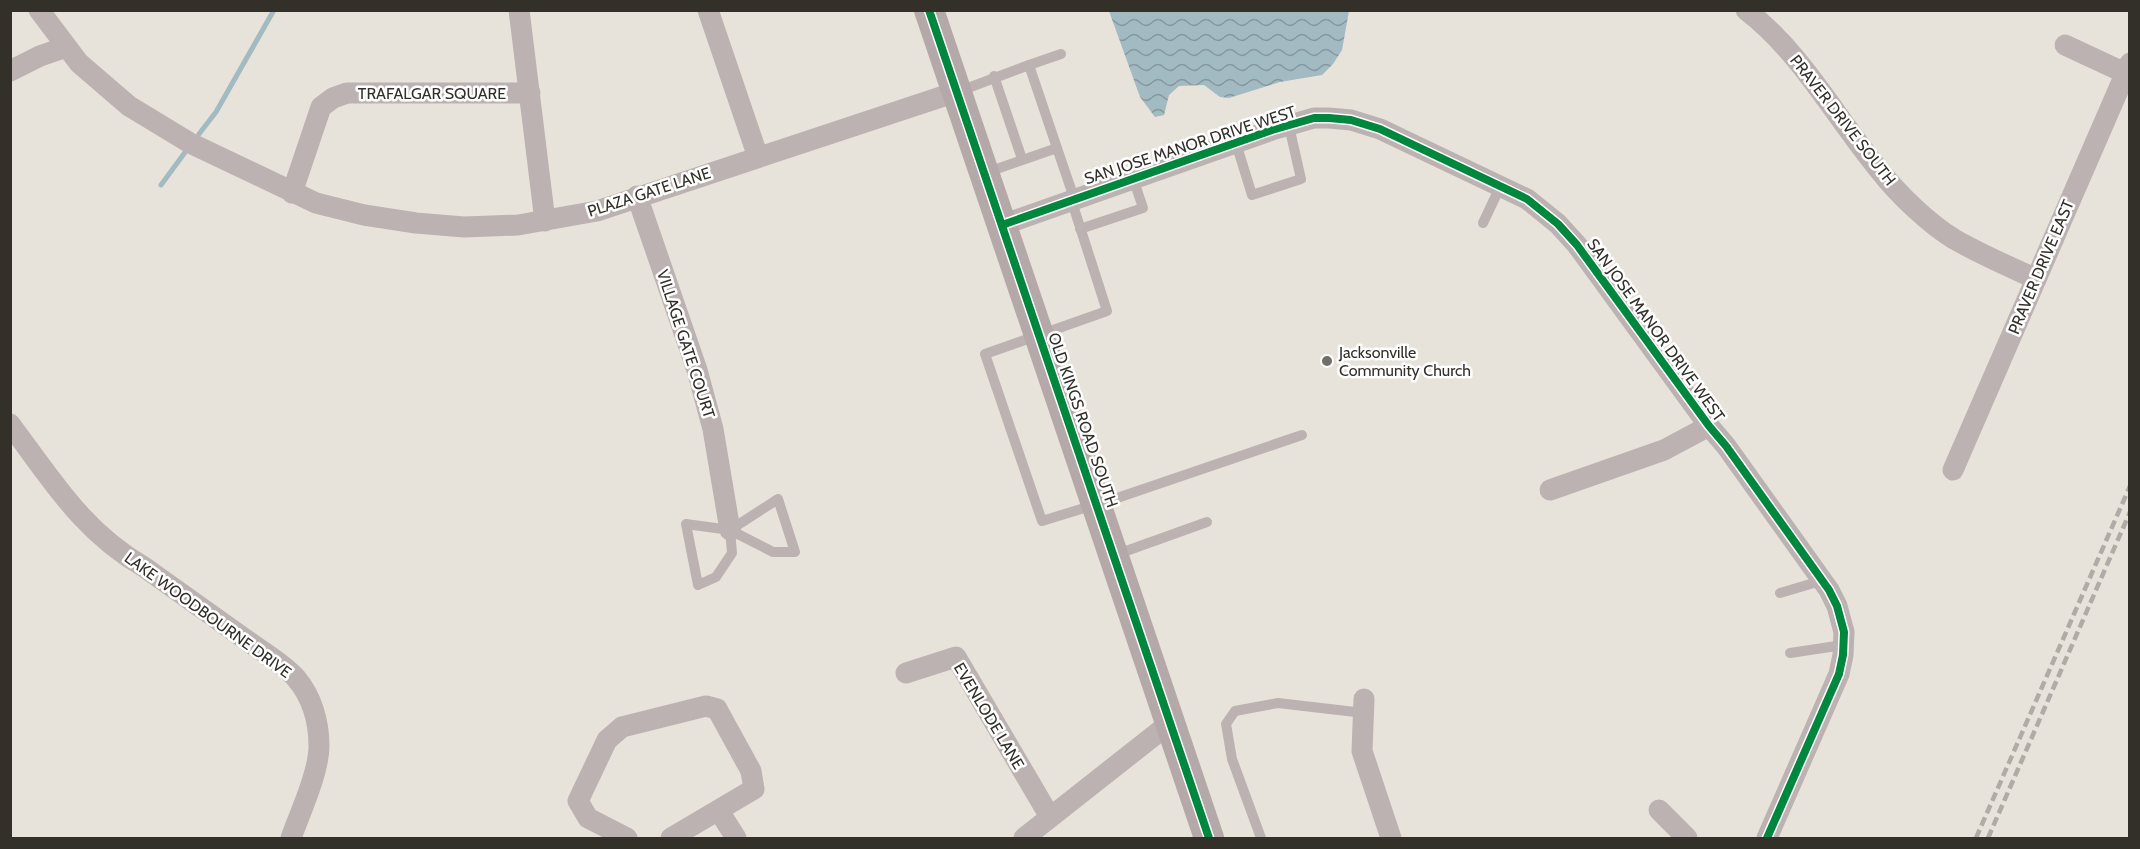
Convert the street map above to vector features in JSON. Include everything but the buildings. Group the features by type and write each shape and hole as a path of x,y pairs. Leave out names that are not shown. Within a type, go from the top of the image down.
{"street":[{"name":"TRAFALGAR SQUARE","path":"519,10 545,221"},
{"path":"708,10 758,157"},
{"name":"OLD KINGS ROAD SOUTH","path":"929,10 1209,838"},
{"name":"PRAVER DRIVE SOUTH","path":"1746,10 1788,48 1880,172 1915,208 1952,238 2036,279"},
{"name":"PLAZA GATE LANE","path":"50,14 66,46 79,63 129,106 189,143 292,193 340,209 416,223 495,226 545,221 597,211 956,92"},
{"path":"2065,45 2127,68"},
{"path":"10,71 66,46"},
{"name":"PRAVER DRIVE EAST","path":"1953,470 2127,68"},
{"name":"TRAFALGAR SQUARE","path":"292,193 321,107 333,98 347,93 530,93"},
{"name":"SAN JOSE MANOR DRIVE WEST","path":"1002,225 1072,199 1314,118 1352,120 1380,129 1527,199 1558,224 1577,245 1827,585 1837,606 1844,632 1839,674 1767,838"},
{"name":"VILLAGE GATE COURT","path":"637,196 697,370 713,429 730,530"},
{"name":"LAKE WOODBOURNE DRIVE","path":"10,424 58,490 95,531 124,555 144,567 295,677 313,707 319,748 314,773 291,838"},
{"path":"1550,490 1664,450 1709,426"},
{"name":"EVENLODE LANE","path":"906,673 956,657 1050,817"},
{"path":"627,838 588,818 578,801 607,740 622,727 706,706 717,710 751,771 753,789 674,837"},
{"path":"1364,706 1362,751 1391,838"},
{"path":"1024,838 1170,723"},
{"path":"1659,810 1687,838"},
{"path":"720,811 736,838"}],"lane":[{"path":"956,92 994,76 1061,54"},
{"path":"1029,65 1107,311 985,354 1042,521 1302,435"},
{"path":"994,76 1023,159"},
{"path":"1236,143 1252,195 1301,179 1289,126"},
{"path":"984,173 1057,148"},
{"path":"1080,229 1143,208 1134,178"},
{"path":"1483,223 1500,187"},
{"path":"730,530 732,553 716,577 698,585 686,524 730,530 773,552 795,552 778,499 730,530"},
{"path":"1114,555 1207,522"},
{"path":"1779,593 1827,585"},
{"path":"1790,652 1844,645"},
{"path":"1261,838 1232,759 1226,724 1235,711 1278,703 1364,706"}],"water":[{"path":"1109,10 1349,11 1342,50 1322,75 1280,82 1229,98 1220,97 1204,85 1179,86 1169,95 1164,115 1155,117 1140,97"}],"waterway":[{"path":"199,134 216,112 274,10"},
{"path":"161,185 186,151"}],"railway":[{"path":"1976,838 2130,486"},
{"path":"1988,838 2130,512"}],"cycle path":[{"path":"929,10 1209,838"},
{"path":"1002,225 1272,130 1314,118 1351,120 1380,129 1527,199 1558,224 1577,245 1726,446 1829,590 1837,606 1844,632 1839,674 1767,838"}],"place":[{"name":"Jacksonville Community Church","path":"1327,361"}]}
